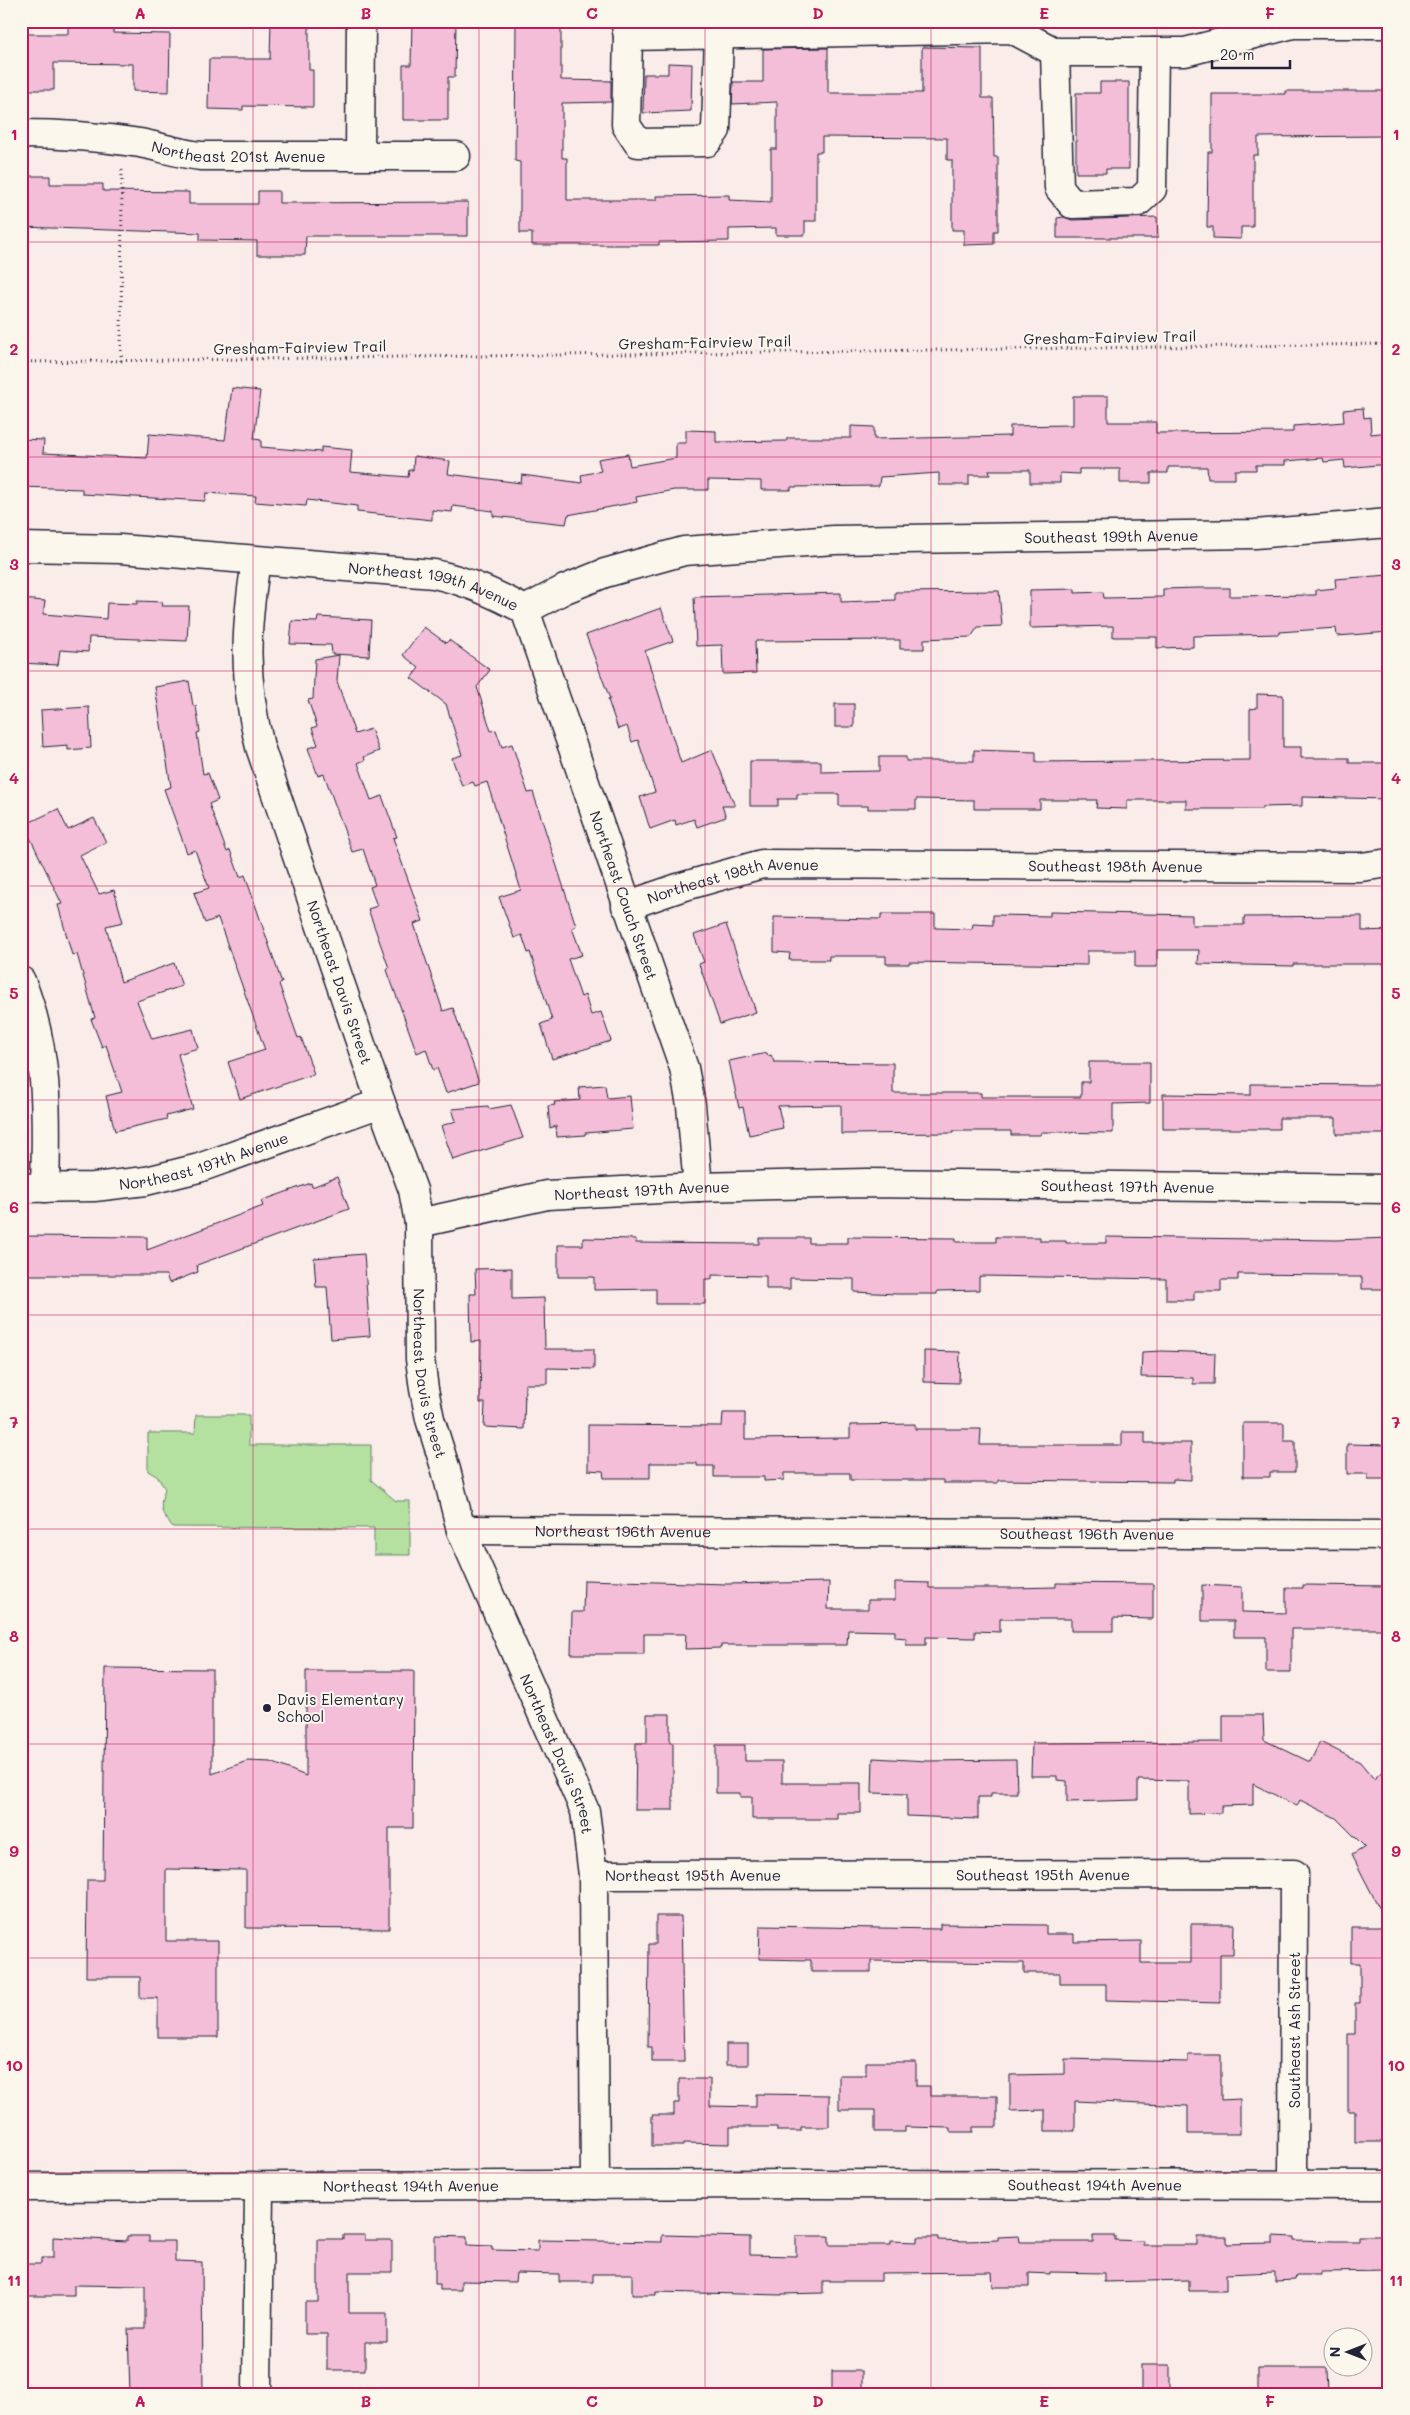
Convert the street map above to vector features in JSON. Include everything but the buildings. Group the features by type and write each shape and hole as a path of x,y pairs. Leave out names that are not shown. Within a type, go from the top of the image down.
{"street":[{"path":"360,155 361,21"},
{"path":"719,34 716,130 707,142 638,143 626,125 627,29 719,34 1012,29 1055,52 1185,52 1293,24 1389,24"},
{"path":"1055,52 1059,188 1072,204 1138,202 1152,189 1154,52"},
{"name":"Northeast 201st Avenue","path":"21,134 56,134 122,141 161,148 183,155 201,156 456,156"},
{"name":"Southeast 199th Avenue","path":"834,540 1255,534 1389,523"},
{"name":"Northeast 199th Avenue","path":"21,547 120,549 434,574 461,579 487,590 524,610 565,588 604,573 684,552 834,540"},
{"name":"Northeast Davis Street","path":"256,561 248,613 246,647 247,680 252,714 260,748 412,1190 420,1223 420,1359 430,1419 446,1470 461,1530 544,1722 585,1811 593,1875 595,2185"},
{"name":"Northeast Couch Street","path":"524,610 684,1068 691,1104 698,1187"},
{"name":"Northeast 198th Avenue","path":"626,906 678,888 762,864 843,863"},
{"name":"Southeast 198th Avenue","path":"843,863 1361,867 1389,863"},
{"path":"21,981 33,1014 42,1054 47,1103 33,1188"},
{"name":"Northeast 197th Avenue","path":"33,1188 94,1187 146,1181 199,1168 381,1103"},
{"name":"Northeast 197th Avenue","path":"420,1223 547,1195 698,1187 866,1183"},
{"name":"Southeast 197th Avenue","path":"866,1183 1389,1189"},
{"name":"Northeast 196th Avenue","path":"461,1530 786,1533"},
{"name":"Southeast 196th Avenue","path":"786,1533 1389,1535"},
{"name":"Southeast 195th Avenue","path":"792,1876 1294,1874"},
{"name":"Southeast Ash Street","path":"1293,2186 1294,1874"},
{"name":"Northeast 195th Avenue","path":"593,1875 792,1876"},
{"name":"Southeast 194th Avenue","path":"800,2184 1389,2186"},
{"name":"Northeast 194th Avenue","path":"21,2187 800,2184"},
{"path":"257,2394 259,2187"}],"path":[{"path":"121,361 122,141"},
{"name":"Gresham-Fairview Trail","path":"21,362 1389,344"}],"green space":[{"path":"196,1415 249,1415 249,1445 371,1445 371,1480 396,1501 410,1501 410,1555 374,1555 374,1528 173,1527 163,1514 161,1506 165,1489 158,1477 148,1471 148,1433 195,1433"}],"place":[{"name":"Davis Elementary School","path":"267,1708"}]}
